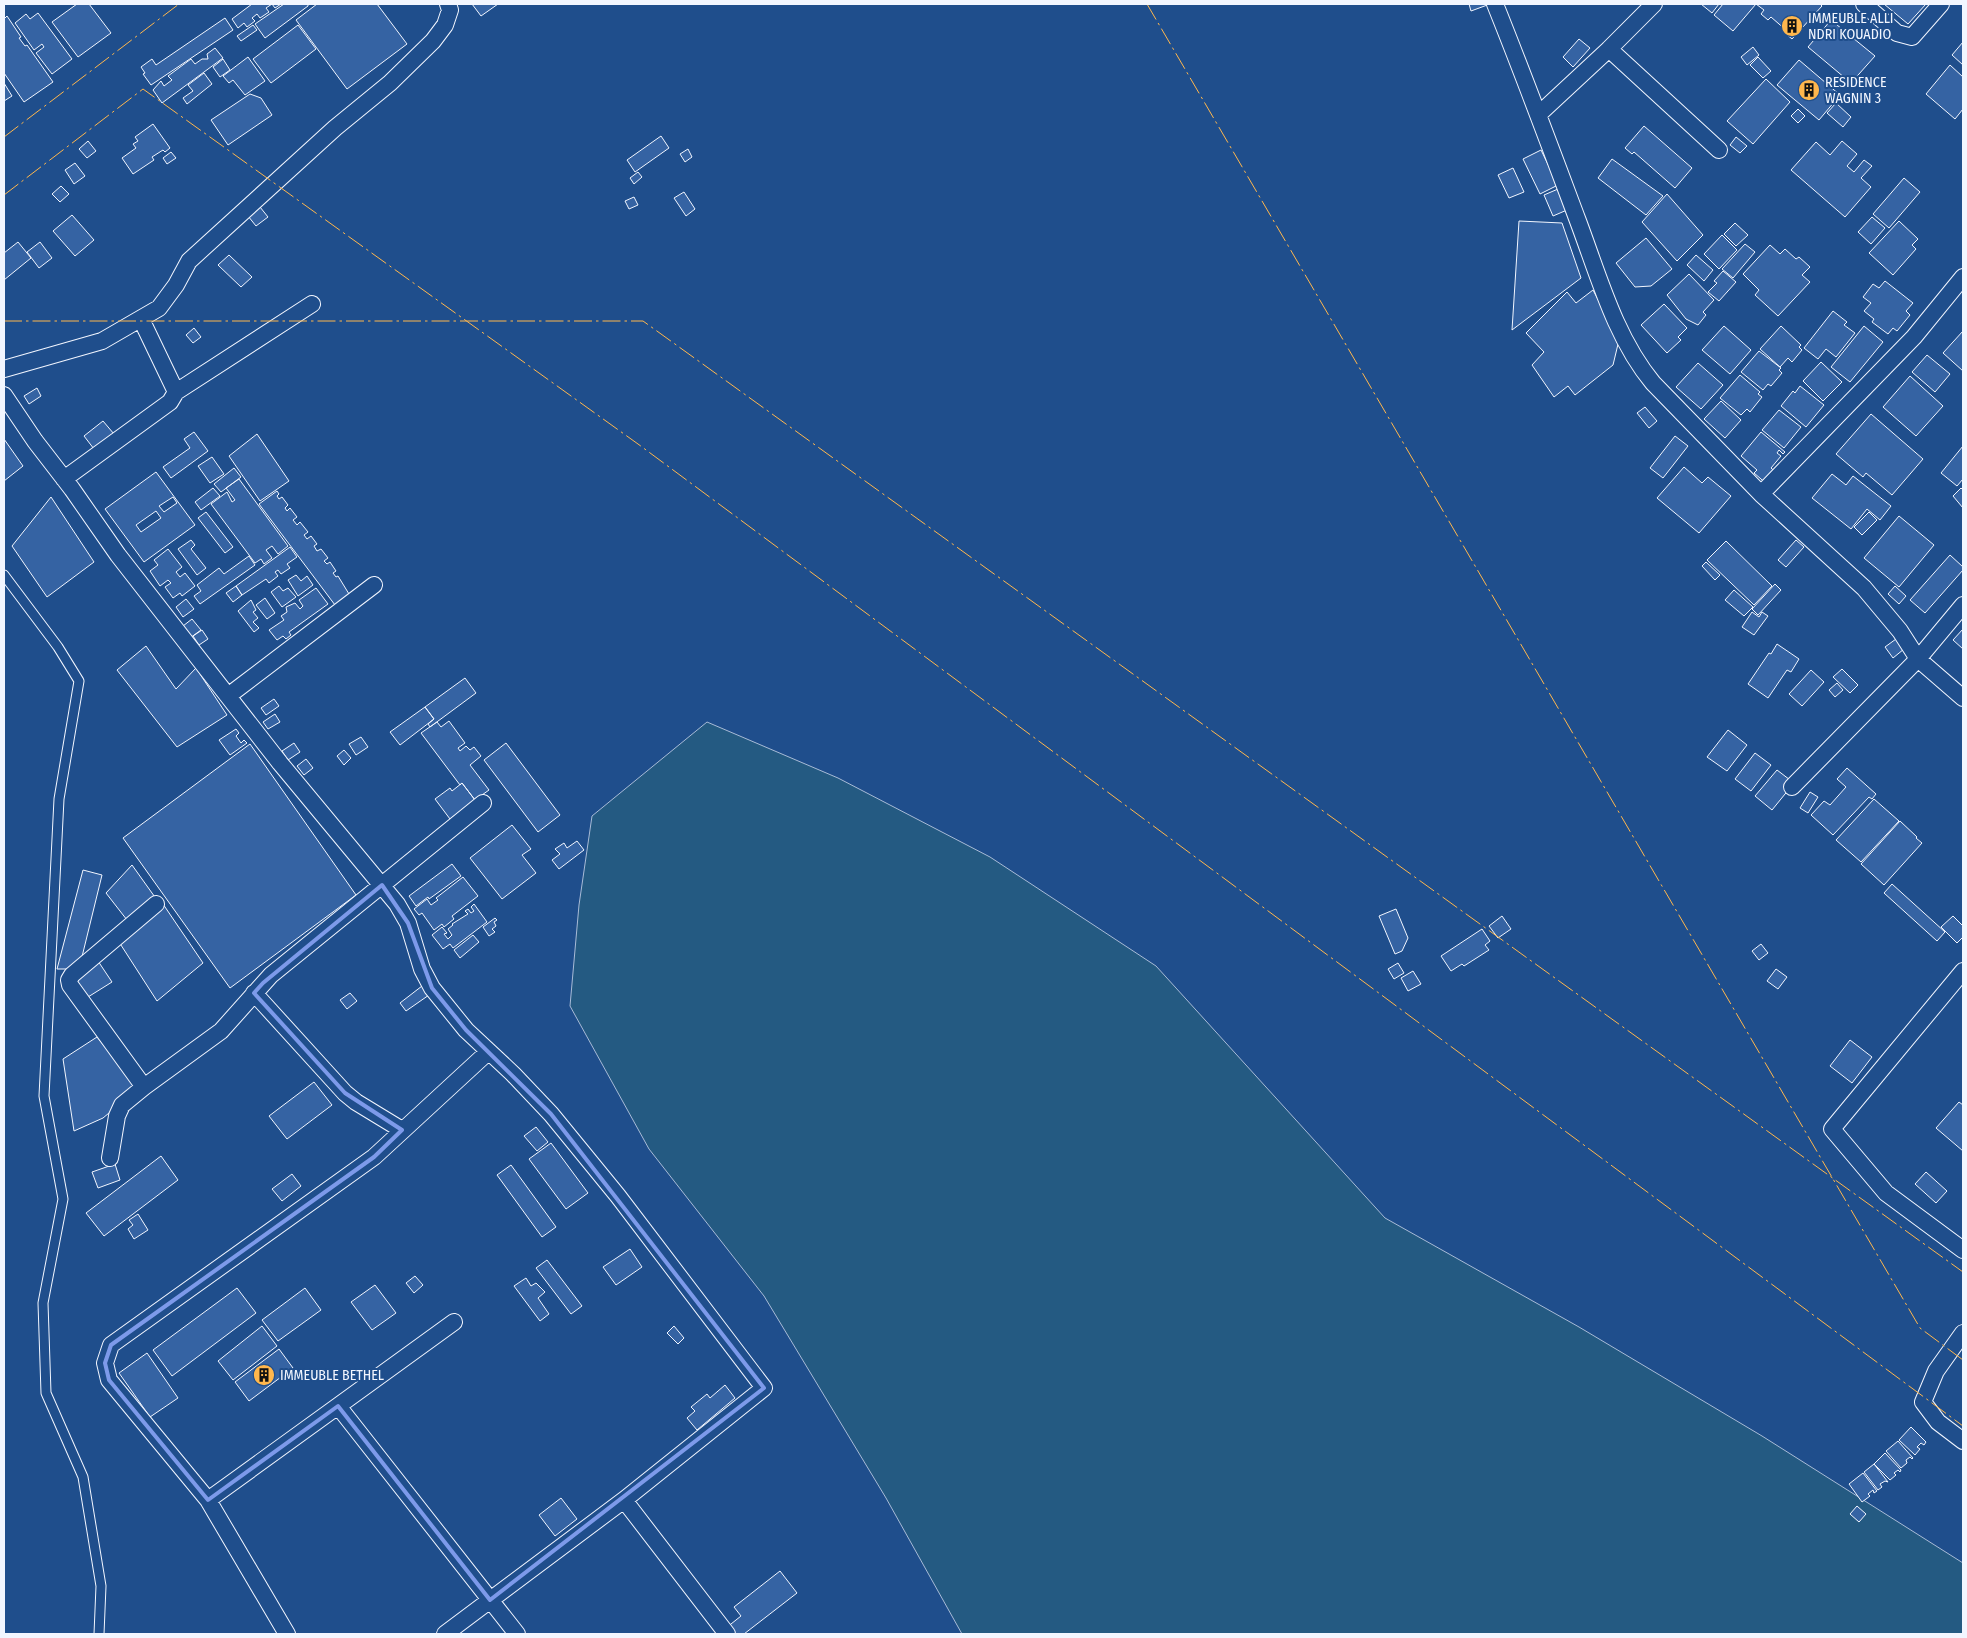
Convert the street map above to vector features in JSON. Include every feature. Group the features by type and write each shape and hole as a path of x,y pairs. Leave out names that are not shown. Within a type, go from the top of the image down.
{"street":[{"path":"4,369 102,342 159,308 176,285 189,260 335,128 390,83 433,41 445,25 450,10 448,4"},
{"path":"1495,4 1539,114 1607,302 1639,365 1653,383 1762,494 1864,588 1900,631 1918,659 1963,698"},
{"path":"1539,114 1654,4"},
{"path":"1864,4 1897,33 1912,38 1941,4"},
{"path":"1608,49 1719,150"},
{"path":"1762,494 1914,338 1963,277"},
{"path":"64,479 170,402 176,392 312,304"},
{"path":"141,319 176,392"},
{"path":"4,394 35,441 118,555 280,764 397,904 408,923 422,969 432,988 466,1030 513,1074 551,1114 618,1196 764,1388 624,1500 445,1634"},
{"path":"228,696 374,585"},
{"path":"1792,787 1918,659 1963,605"},
{"path":"110,1158 119,1110 122,1105 222,1031 242,1009 254,992 271,975 483,803"},
{"path":"144,1087 70,985 69,980 72,975 156,904"},
{"path":"1963,971 1832,1129 1886,1193 1963,1250"},
{"path":"254,992 345,1093 356,1102 402,1130"},
{"path":"287,1634 208,1500 109,1380 105,1364 111,1345 374,1157 488,1052"},
{"path":"208,1500 454,1322"},
{"path":"1963,1333 1936,1371 1923,1402 1938,1422 1963,1441"},
{"path":"338,1406 517,1634"},
{"path":"624,1500 727,1634"}],"lane":[{"path":"4,575 58,647 79,681 59,799 44,1096 63,1199 43,1303 46,1393 83,1477 101,1586 100,1634"}],"highlighted area":[{"path":"382,885 408,923 432,988 466,1030 551,1114 764,1388 490,1600 338,1406 208,1500 109,1380 105,1363 111,1345 374,1157 402,1130 345,1093 254,993 263,983"}],"shaded area":[{"path":"707,722 838,778 990,857 1156,966 1385,1218 1579,1327 1762,1436 1963,1563 1963,1634 962,1634 886,1498 764,1296 649,1149 570,1006 579,905 592,816"}],"building":[{"path":"77,4 89,4 111,33 78,57 52,22"},
{"path":"252,4 272,4 266,8 269,12 260,18 257,14 252,18 255,21 247,27 244,23 238,28 232,19"},
{"path":"272,4 281,4 275,8"},
{"path":"284,4 308,4 308,6 265,38 255,24"},
{"path":"317,4 377,4 407,44 347,89 296,20"},
{"path":"472,4 498,4 481,16"},
{"path":"1469,4 1490,4 1471,11"},
{"path":"1701,4 1719,4 1712,13"},
{"path":"1723,4 1756,4 1733,31 1714,15"},
{"name":"IMMEUBLE ALLI NDRI KOUADIO","path":"1756,4 1820,4 1822,6 1792,39 1785,33 1787,31 1771,17 1768,20 1761,14 1764,10"},
{"path":"1884,4 1926,4 1908,24"},
{"path":"38,13 72,59 52,74 36,53 44,47 42,44 34,50 15,23 26,14 30,19"},
{"path":"7,16 21,37 19,38 25,46 27,45 53,82 24,102 4,73 4,19"},
{"path":"225,18 233,30 151,85 143,74 145,73 141,67 152,59 156,65"},
{"path":"1831,20 1875,56 1851,83 1808,47"},
{"path":"253,25 257,30 241,41 237,36"},
{"path":"298,25 316,49 271,83 253,59"},
{"path":"1579,39 1590,48 1573,67 1563,57"},
{"path":"1963,42 1963,65 1952,55"},
{"path":"1753,47 1759,55 1747,65 1741,57"},
{"path":"215,48 223,58 162,103 153,90 161,81 164,86 172,80 168,76 191,59 195,64 202,59 208,59 207,54"},
{"path":"248,57 265,81 245,95 233,80 229,83 223,76"},
{"path":"1758,57 1771,71 1763,78 1750,65"},
{"path":"223,59 230,70 220,77 213,67"},
{"name":"RESIDENCE WAGNIN 3","path":"1799,60 1840,95 1819,120 1777,85"},
{"path":"1950,65 1963,77 1963,109 1955,119 1926,94"},
{"path":"204,73 212,84 187,104 183,98 193,91 188,85"},
{"path":"1766,79 1790,102 1753,144 1727,121"},
{"path":"4,83 12,96 4,101"},
{"path":"250,94 261,98 272,115 228,145 211,120"},
{"path":"1836,103 1851,117 1843,127 1827,113"},
{"path":"1798,109 1805,116 1798,123 1791,116"},
{"path":"153,124 170,148 152,157 154,160 133,174 122,158 136,148 133,144 138,141 135,137"},
{"path":"1644,126 1692,168 1675,188 1634,152 1632,154 1625,148"},
{"path":"661,136 669,148 635,172 627,160"},
{"path":"1736,137 1747,146 1740,153 1730,145"},
{"path":"88,141 96,151 87,158 79,149"},
{"path":"1842,141 1857,154 1847,166 1854,172 1864,160 1872,166 1861,178 1871,187 1845,217 1791,170 1816,142 1830,155"},
{"path":"688,149 692,157 685,162 680,154"},
{"path":"1541,150 1558,185 1540,194 1523,159"},
{"path":"171,152 176,158 167,164 163,158"},
{"path":"1612,159 1663,196 1646,215 1598,178"},
{"path":"75,163 85,176 74,184 65,170"},
{"path":"1513,168 1524,192 1509,198 1498,175"},
{"path":"638,172 642,177 634,184 630,178"},
{"path":"1904,178 1920,192 1889,228 1873,214"},
{"path":"61,186 69,194 60,202 52,194"},
{"path":"1558,189 1567,210 1553,216 1544,195"},
{"path":"684,192 695,209 686,216 674,198"},
{"path":"1667,194 1703,235 1677,261 1642,222"},
{"path":"634,197 638,205 629,209 625,201"},
{"path":"260,207 268,217 256,226 248,216"},
{"path":"72,215 94,240 75,256 53,231"},
{"path":"1872,217 1885,228 1871,244 1858,232"},
{"path":"1519,221 1562,223 1581,278 1512,330"},
{"path":"1899,221 1918,239 1912,245 1916,249 1893,275 1869,253"},
{"path":"1735,223 1748,235 1736,246 1724,234"},
{"path":"1722,235 1737,250 1719,269 1704,254"},
{"path":"1646,238 1672,269 1651,286 1635,287 1616,263"},
{"path":"18,242 31,258 4,280 4,253"},
{"path":"40,242 52,258 39,268 27,252"},
{"path":"1745,244 1755,252 1733,278 1722,269"},
{"path":"1770,245 1780,254 1785,249 1796,259 1799,257 1810,267 1802,275 1810,282 1778,316 1755,295 1759,290 1743,274"},
{"path":"229,255 252,277 241,287 218,265"},
{"path":"1696,255 1713,270 1704,281 1687,265"},
{"path":"1723,271 1736,282 1719,301 1708,292 1717,283 1714,281"},
{"path":"1689,274 1714,300 1703,312 1706,315 1698,325 1686,319 1667,295"},
{"path":"1885,281 1913,303 1906,311 1910,315 1897,331 1893,328 1888,334 1872,322 1874,319 1864,311 1871,303 1863,297 1873,284 1879,288"},
{"path":"1593,290 1619,340 1613,365 1575,395 1568,386 1554,397 1532,365 1544,352 1526,333 1567,292 1576,303"},
{"path":"1664,304 1687,328 1678,337 1681,340 1667,353 1641,325"},
{"path":"1833,311 1847,322 1844,325 1855,333 1836,357 1826,349 1818,359 1804,348"},
{"path":"1724,326 1751,350 1730,374 1702,350"},
{"path":"1781,326 1801,345 1799,347 1802,350 1792,362 1788,358 1780,367 1760,349"},
{"path":"1864,326 1883,342 1850,382 1831,367"},
{"path":"194,328 201,337 193,343 186,335"},
{"path":"1963,331 1963,371 1943,353"},
{"path":"1759,351 1781,368 1779,370 1782,373 1771,386 1768,384 1763,390 1741,372"},
{"path":"1927,355 1950,374 1935,392 1912,372"},
{"path":"1821,362 1842,382 1823,401 1803,381"},
{"path":"1698,363 1723,385 1701,409 1676,387"},
{"path":"1740,375 1760,392 1758,394 1762,397 1750,412 1747,409 1741,415 1720,398"},
{"path":"1910,376 1943,406 1916,436 1883,407"},
{"path":"1800,386 1824,405 1806,427 1781,406 1793,391 1795,393"},
{"path":"37,388 41,396 29,404 24,396"},
{"path":"1721,401 1741,420 1725,438 1704,419"},
{"path":"1645,407 1657,421 1649,428 1637,413"},
{"path":"1779,410 1801,427 1784,448 1762,430"},
{"path":"1871,414 1923,459 1892,495 1866,473 1863,477 1836,454"},
{"path":"103,421 114,434 94,449 84,436"},
{"path":"194,432 208,451 171,478 163,467 190,448 184,439"},
{"path":"1761,432 1785,452 1783,454 1779,450 1777,453 1781,456 1771,468 1778,474 1768,485 1754,473 1757,470 1741,456"},
{"path":"257,434 289,481 260,501 229,456"},
{"path":"1675,436 1688,446 1663,478 1650,468"},
{"path":"4,439 23,466 4,481"},
{"path":"1963,446 1963,479 1957,486 1941,473"},
{"path":"212,457 224,474 210,483 198,466"},
{"path":"1684,467 1702,483 1708,477 1731,496 1699,533 1657,498"},
{"path":"234,468 241,477 221,492 214,484"},
{"path":"156,472 195,525 144,562 105,509","holes":["173,497 177,503 164,512 159,506","156,511 161,518 141,532 136,525"]},
{"path":"1832,474 1846,485 1853,476 1891,506 1880,520 1867,509 1851,529 1812,498"},
{"path":"239,479 288,546 278,554 272,546 266,550 272,558 264,564 261,559 255,563 211,504 227,492 232,502 235,500 226,488"},
{"path":"213,488 220,496 201,510 195,502"},
{"path":"1961,488 1963,490 1963,508 1953,496"},
{"path":"277,491 279,499 282,497 288,505 285,508 287,511 290,508 297,517 293,520 297,525 300,522 308,532 304,535 307,539 311,536 317,544 314,546 317,551 321,549 328,558 324,561 327,564 330,562 336,571 333,573 336,577 338,576 349,594 335,605 259,504"},
{"path":"51,497 94,562 47,597 12,546"},
{"path":"206,512 233,547 225,553 198,518"},
{"path":"1869,512 1877,520 1862,535 1854,527"},
{"path":"1899,516 1934,545 1899,587 1864,558"},
{"path":"191,540 195,545 191,549 206,568 197,575 178,549"},
{"path":"1796,540 1804,547 1786,567 1778,560"},
{"path":"1726,541 1772,586 1754,605 1707,560"},
{"path":"290,547 297,557 287,564 290,568 281,574 278,570 275,572 278,576 269,583 266,579 242,595 236,586"},
{"path":"168,549 182,567 176,572 180,577 185,573 195,586 182,596 180,593 173,598 165,587 171,583 168,580 160,586 150,571 158,565 154,560"},
{"path":"1950,555 1963,567 1963,570 1925,613 1910,600"},
{"path":"249,556 255,565 200,604 194,596 201,591 197,585 219,568 224,574"},
{"path":"1706,562 1720,575 1715,580 1702,566"},
{"path":"296,575 301,581 307,576 313,585 298,596 288,580"},
{"path":"1775,584 1781,590 1758,615 1752,609"},
{"path":"236,586 242,595 233,602 226,593"},
{"path":"279,586 283,591 288,588 296,597 282,607 271,592"},
{"path":"1895,586 1906,596 1899,604 1888,594"},
{"path":"316,588 328,604 289,632 291,635 286,639 283,636 277,640 269,630 284,620 281,616 287,612 286,607 295,603 300,609 303,606 299,600"},
{"path":"1734,590 1753,607 1744,616 1725,600"},
{"path":"265,598 275,613 267,619 256,605"},
{"path":"186,599 194,609 183,617 176,607"},
{"path":"251,600 256,610 253,612 258,618 253,622 259,628 254,632 238,611"},
{"path":"1752,612 1759,617 1762,612 1768,616 1754,635 1742,627"},
{"path":"192,619 201,630 190,638 183,626"},
{"path":"1963,629 1963,649 1953,640"},
{"path":"202,630 208,639 199,645 193,636"},
{"path":"1896,639 1904,649 1893,658 1885,647"},
{"path":"1777,644 1799,659 1791,672 1787,670 1768,698 1748,684"},
{"path":"146,646 176,689 196,668 227,715 177,747 117,670"},
{"path":"1842,669 1858,685 1850,693 1833,677"},
{"path":"1811,670 1824,682 1802,706 1789,694"},
{"path":"465,678 476,693 430,727 428,724 434,719 425,707"},
{"path":"1837,683 1843,690 1835,697 1829,690"},
{"path":"274,699 279,706 266,715 261,708"},
{"path":"425,707 434,719 400,745 390,732"},
{"path":"275,714 280,722 268,729 263,722"},
{"path":"449,721 465,743 458,748 460,751 466,746 470,750 474,747 481,756 470,765 489,790 475,800 462,783 460,785 421,733 437,722 441,727"},
{"path":"236,729 239,733 236,736 241,743 244,740 247,743 230,755 219,740"},
{"path":"1728,730 1747,745 1727,771 1707,757"},
{"path":"361,737 368,747 356,755 349,744"},
{"path":"294,743 300,752 288,760 282,751"},
{"path":"506,743 560,815 538,832 484,760"},
{"path":"250,744 356,895 230,988 123,838"},
{"path":"344,750 351,758 344,765 337,756"},
{"path":"1755,753 1771,765 1751,791 1735,779"},
{"path":"306,759 313,768 304,775 297,766"},
{"path":"1847,768 1876,794 1872,799 1869,797 1833,835 1811,815 1824,801 1830,805 1846,787 1837,779"},
{"path":"1777,770 1794,783 1772,810 1755,796"},
{"path":"462,783 475,800 450,819 435,799 450,788 452,791"},
{"path":"1810,792 1818,797 1808,813 1800,808"},
{"path":"1874,799 1899,821 1861,862 1836,840"},
{"path":"1900,821 1922,843 1884,885 1861,864"},
{"path":"512,825 531,849 522,855 536,873 502,899 470,858"},
{"path":"577,841 584,850 559,869 552,860 560,854 555,849 564,843 567,848"},
{"path":"452,864 461,876 416,906 409,896"},
{"path":"132,865 157,900 127,920 106,893"},
{"path":"83,870 102,875 79,969 57,969"},
{"path":"463,877 478,896 452,916 454,919 444,927 442,924 434,930 422,913 419,915 414,909 427,899 431,905 438,900 436,898"},
{"path":"1892,884 1945,932 1937,941 1884,893"},
{"path":"163,904 203,963 157,1001 119,942"},
{"path":"474,904 487,922 453,948 450,944 443,949 432,935 442,927 447,933 444,934 448,939 452,935 448,929 452,924 468,914 465,911 468,909 471,913 474,911 471,907"},
{"path":"1396,909 1408,938 1402,951 1395,954 1379,916"},
{"path":"1502,916 1511,929 1498,938 1489,926"},
{"path":"1953,916 1963,926 1963,937 1957,943 1941,927"},
{"path":"495,918 497,920 494,922 496,926 492,929 495,932 489,936 483,927"},
{"path":"1482,929 1490,941 1485,945 1489,950 1464,966 1462,964 1451,971 1441,956"},
{"path":"473,935 479,942 460,958 454,950"},
{"path":"1761,944 1768,953 1759,960 1752,951"},
{"path":"98,961 112,982 88,997 77,982"},
{"path":"1398,963 1404,973 1394,979 1388,969"},
{"path":"1776,969 1787,977 1778,989 1767,981"},
{"path":"1413,971 1421,984 1408,991 1401,978"},
{"path":"422,986 429,995 406,1011 400,1003"},
{"path":"350,993 357,1001 347,1009 340,1000"},
{"path":"97,1037 139,1088 103,1118 74,1131 63,1059"},
{"path":"1850,1040 1872,1057 1852,1083 1830,1066"},
{"path":"314,1082 332,1105 287,1139 269,1116"},
{"path":"1959,1102 1963,1105 1963,1151 1936,1128"},
{"path":"536,1127 548,1142 537,1151 524,1136"},
{"path":"551,1143 588,1193 566,1209 529,1159"},
{"path":"161,1156 178,1180 104,1236 86,1213"},
{"path":"115,1164 120,1180 98,1188 92,1172"},
{"path":"511,1165 556,1227 542,1237 497,1175"},
{"path":"1926,1172 1947,1191 1936,1203 1915,1184"},
{"path":"292,1174 301,1186 282,1201 272,1189"},
{"path":"138,1214 148,1230 134,1239 128,1229 133,1225 129,1220"},
{"path":"630,1249 642,1267 616,1285 603,1267"},
{"path":"547,1260 582,1306 571,1314 536,1268"},
{"path":"415,1276 423,1285 414,1293 406,1283"},
{"path":"526,1278 531,1286 536,1283 545,1292 538,1298 549,1314 540,1321 514,1286"},
{"path":"375,1285 396,1313 372,1330 351,1302"},
{"path":"237,1288 256,1313 172,1376 153,1350"},
{"path":"305,1288 321,1310 278,1341 262,1320"},
{"path":"262,1326 277,1346 233,1380 218,1361"},
{"path":"674,1326 684,1338 678,1344 667,1333"},
{"name":"IMMEUBLE BETHEL","path":"279,1349 293,1368 249,1401 235,1382"},
{"path":"147,1353 178,1398 150,1417 119,1373"},
{"path":"725,1385 735,1398 697,1430 687,1418 695,1411 691,1407 707,1394 710,1398"},
{"path":"1911,1427 1926,1442 1924,1445 1921,1443 1917,1447 1920,1449 1915,1455 1899,1440"},
{"path":"1898,1441 1913,1458 1910,1457 1906,1460 1907,1463 1901,1468 1886,1451"},
{"path":"1885,1453 1901,1470 1894,1473 1896,1475 1890,1480 1874,1464"},
{"path":"1874,1464 1888,1482 1885,1481 1880,1484 1882,1487 1878,1490 1864,1472"},
{"path":"1863,1473 1877,1491 1874,1493 1873,1490 1868,1494 1870,1496 1862,1502 1849,1484"},
{"path":"561,1498 577,1519 555,1536 539,1515"},
{"path":"1857,1506 1866,1514 1859,1522 1850,1514"},
{"path":"780,1571 797,1593 744,1634 731,1634 726,1628 741,1616 734,1607"}],"power":[{"path":"4,137 179,4"},
{"path":"1147,4 1920,1328 1963,1360"},
{"path":"4,195 143,89 638,444 1963,1426"},
{"path":"4,321 643,321 1963,1272"}],"place":[{"name":"IMMEUBLE ALLI NDRI KOUADIO","path":"1792,26"},
{"name":"RESIDENCE WAGNIN 3","path":"1809,90"},
{"name":"IMMEUBLE BETHEL","path":"264,1375"}]}
